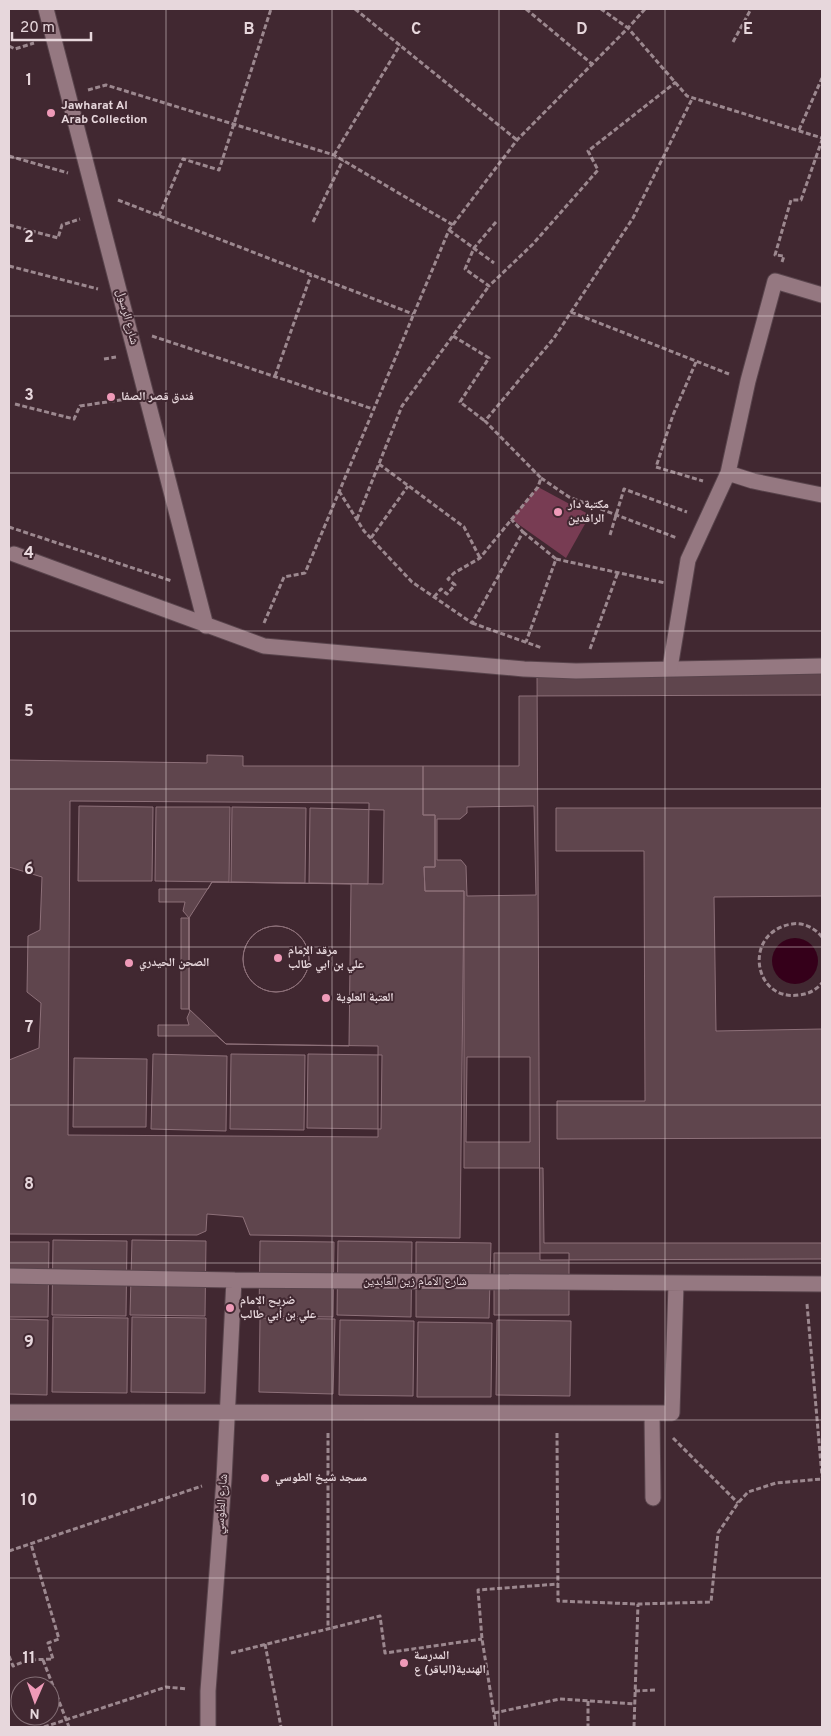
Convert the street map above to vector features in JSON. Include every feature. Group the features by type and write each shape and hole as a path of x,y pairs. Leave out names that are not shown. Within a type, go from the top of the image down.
{"street":[{"name":"شارع الرسول","path":"46,9 206,626"},
{"path":"670,668 688,560 728,473 748,381 775,281 822,295"},
{"path":"728,473 753,481 822,495"},
{"path":"14,554 254,644 264,646 524,669 576,671 822,666"},
{"name":"شارع الامام زين العابدين","path":"9,1276 234,1280 822,1284"},
{"name":"شارع الطوسي","path":"208,1727 208,1691 224,1479 234,1280"},
{"path":"9,1412 672,1413 676,1284"},
{"path":"652,1413 653,1498"}],"path":[{"path":"159,216 183,158 219,170 271,9"},
{"path":"355,9 517,140"},
{"path":"526,9 592,64"},
{"path":"601,9 628,28 687,96 799,130 822,139 801,200 792,200 775,255 784,256 775,281"},
{"path":"254,644 284,576 304,573 449,230 517,140 645,9"},
{"path":"733,42 751,9"},
{"path":"334,155 400,45"},
{"path":"799,130 822,78"},
{"path":"357,519 402,406 489,286 533,244 598,170 588,151 676,82"},
{"path":"69,96 106,85 334,155 453,225"},
{"path":"485,420 554,338 633,218 692,97"},
{"path":"9,156 92,185 159,216 414,314"},
{"path":"314,222 343,160"},
{"path":"9,225 58,238 62,225 100,213"},
{"path":"489,286 465,269 474,248 496,222"},
{"path":"449,230 494,263"},
{"path":"9,266 121,295"},
{"path":"275,376 311,275"},
{"path":"571,312 748,381"},
{"path":"130,328 373,409"},
{"path":"453,336 489,358 460,402 485,420 541,478 569,497 618,514 694,545"},
{"path":"696,362 673,415 656,467 722,487"},
{"path":"15,404 74,419 80,406 147,396"},
{"path":"379,464 464,527 480,558"},
{"path":"434,598 441,589 447,594 455,585 448,579 454,573 480,558 538,487 541,478"},
{"path":"371,538 408,485"},
{"path":"610,535 618,514 624,489 706,519"},
{"path":"339,491 371,538 412,582 472,623 522,532"},
{"path":"511,519 522,532 556,559 683,586"},
{"path":"9,527 197,589"},
{"path":"526,642 556,559"},
{"path":"590,650 618,572"},
{"path":"822,937 808,926 785,925 774,930 766,938 760,948 758,959 765,981 773,989 783,994 794,996 807,994 818,988 822,983"},
{"path":"558,1438 558,1601 638,1604 711,1602 718,1533 738,1503 748,1492 776,1483 822,1477 805,1284"},
{"path":"328,1412 328,1629"},
{"path":"672,1413 671,1436 738,1503"},
{"path":"9,1551 224,1479"},
{"path":"9,1656 13,1666 28,1660 53,1659 48,1643 59,1639 31,1544"},
{"path":"496,1727 482,1639 478,1590 558,1584"},
{"path":"634,1727 638,1604"},
{"path":"210,1658 380,1616 384,1653 482,1639"},
{"path":"265,1644 281,1727"},
{"path":"43,1660 69,1727"},
{"path":"44,1727 166,1687 208,1691"},
{"path":"635,1690 656,1690"},
{"path":"494,1714 560,1699 635,1704"},
{"path":"588,1701 588,1727"}],"shaded area":[{"path":"538,487 590,515 566,558 511,519"},
{"path":"790,938 800,938 814,948 818,961 814,974 808,980 800,984 790,984 776,974 772,966 772,956 782,942"}],"building":[{"path":"822,670 822,896 714,897 716,1031 822,1029 822,1259 540,1260 537,672"},
{"path":"822,695 822,808 556,808 556,851 644,851 645,1101 557,1101 557,1139 822,1138 822,1243 544,1243 543,1168 464,1168 464,891 425,891 424,867 435,867 435,815 423,815 423,766 519,766 519,696","holes":["534,806 536,895 467,896 466,866 461,860 437,860 437,819 460,819 467,813 467,807","467,1057 530,1057 530,1142 466,1142"]},
{"name":"العتبة العلوية","path":"207,755 243,756 243,766 423,766 423,815 435,815 435,867 424,867 425,891 464,891 460,1238 250,1235 243,1217 207,1214 206,1231 197,1235 9,1234 9,1060 39,1048 41,1003 27,992 28,936 40,930 42,877 9,867 9,760 207,763","holes":["70,801 369,803 368,884 212,882 208,889 159,889 159,902 185,902 183,911 189,918 190,1011 187,1018 189,1025 158,1025 158,1036 217,1036 226,1044 378,1046 378,1137 68,1135"]},
{"path":"79,806 153,807 152,881 78,881"},
{"path":"156,807 230,807 229,882 155,881"},
{"path":"232,807 306,808 305,883 231,882"},
{"path":"310,808 384,810 383,884 309,883"},
{"path":"212,882 351,884 349,1046 226,1044 189,1009 189,918"},
{"path":"181,918 189,918 189,1009 181,1009"},
{"path":"276,926 289,928 299,936 307,946 309,959 307,972 299,982 289,990 276,992 263,990 253,982 245,972 243,959 245,946 253,936 263,928"},
{"path":"276,926 289,929 299,936 306,946 309,959 306,972 299,982 289,989 276,992 263,989 253,982 246,972 243,959 246,946 253,936 263,929"},
{"path":"153,1054 227,1056 226,1131 151,1129"},
{"path":"231,1054 305,1055 304,1130 230,1129"},
{"path":"308,1054 382,1055 381,1129 307,1128"},
{"path":"74,1058 147,1059 146,1127 73,1127"},
{"path":"53,1240 127,1241 126,1316 52,1315"},
{"path":"132,1240 206,1241 205,1316 130,1315"},
{"path":"260,1241 334,1242 333,1317 259,1316"},
{"path":"338,1241 412,1242 411,1317 337,1315"},
{"path":"9,1242 49,1242 48,1317 9,1317"},
{"path":"416,1242 491,1243 489,1318 416,1317"},
{"path":"494,1253 569,1253 569,1315 494,1315"},
{"path":"53,1317 128,1318 127,1393 52,1392"},
{"path":"132,1317 206,1318 205,1393 131,1392"},
{"path":"260,1318 335,1319 333,1394 259,1392"},
{"path":"9,1319 48,1320 47,1395 9,1394"},
{"path":"340,1320 414,1321 413,1396 339,1395"},
{"path":"497,1320 571,1321 570,1396 496,1395"},
{"path":"418,1322 492,1323 491,1397 417,1397"}],"place":[{"name":"Jawharat Al Arab Collection","path":"51,113"},
{"name":"فندق قصر الصفا","path":"111,397"},
{"name":"مكتبة دار الرافدين","path":"558,512"},
{"name":"مرقد الإمام علي بن ابي طالب","path":"278,958"},
{"name":"الصحن الحيدري","path":"129,963"},
{"name":"العتبة العلوية","path":"326,998"},
{"name":"ضريح الامام علي بن أبي طالب","path":"230,1308"},
{"name":"مسجد شيخ الطوسي","path":"265,1478"},
{"name":"المدرسة الهندية(الباقر) ع","path":"404,1663"}]}
